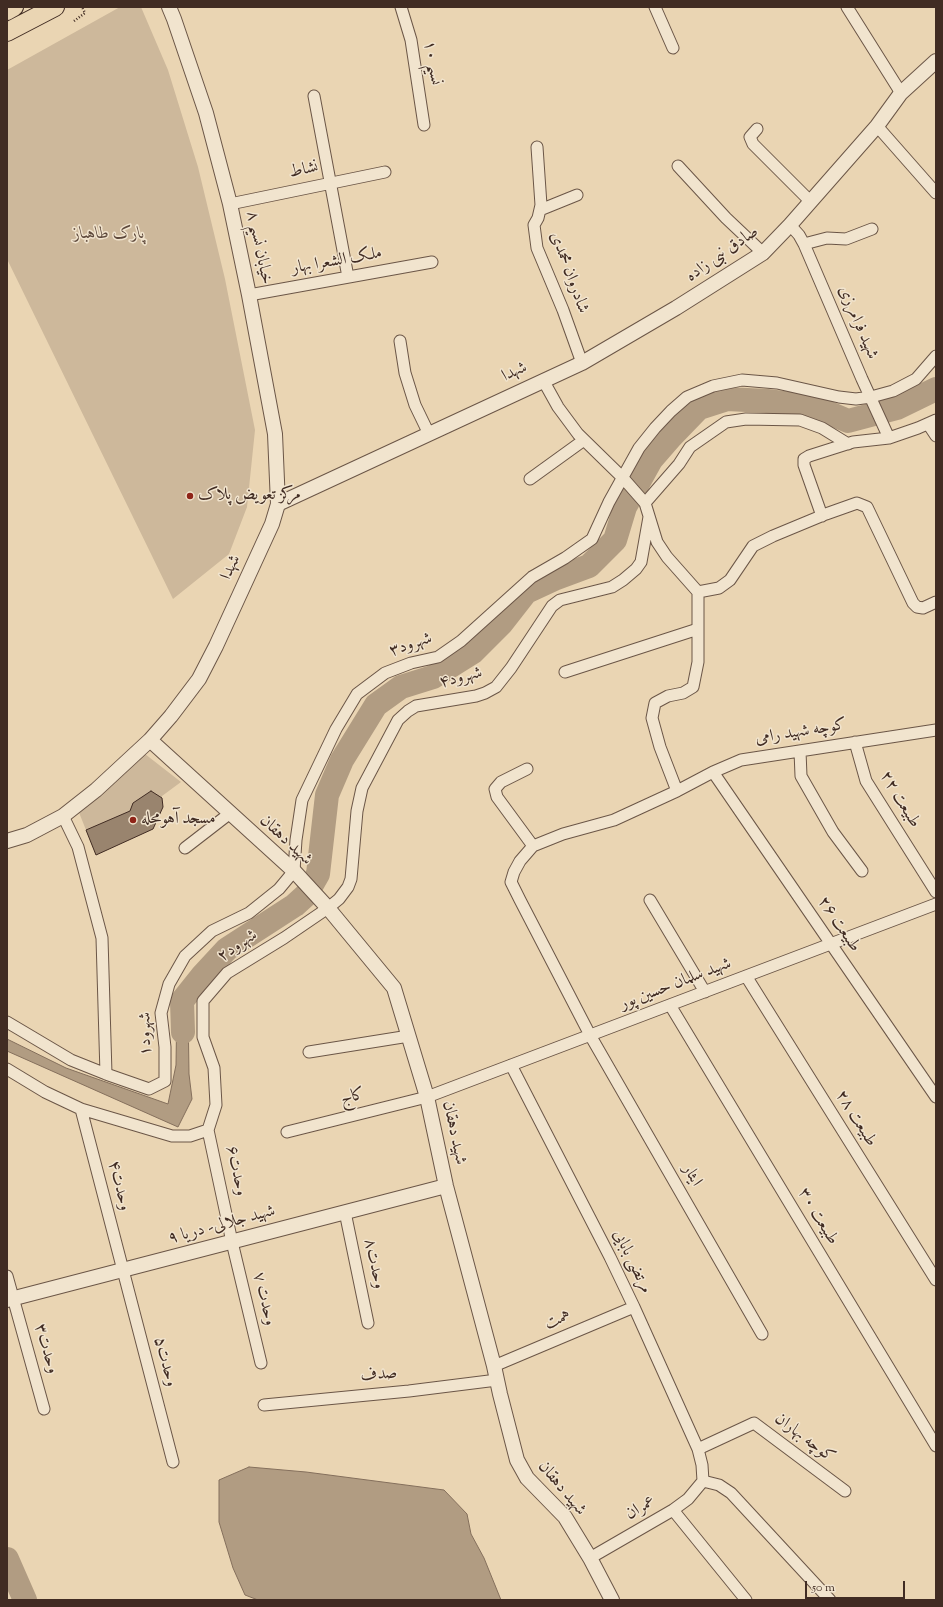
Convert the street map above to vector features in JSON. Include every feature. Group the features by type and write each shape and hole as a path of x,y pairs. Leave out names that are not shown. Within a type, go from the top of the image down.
{"main road":[{"path":"7,11 14,7"},
{"path":"7,32 55,7"}],"street":[{"name":"خیابان نسیم ۸","path":"169,7 206,113 230,204 275,434 278,504"},
{"name":"نسیم ۱۰","path":"401,7 411,40 424,125"},
{"path":"655,7 673,48"},
{"path":"847,7 901,93"},
{"name":"صادق نبی زاده","path":"543,380 582,363 676,308 763,253 790,225 877,126 901,93 936,62"},
{"path":"314,96 348,277"},
{"path":"877,126 936,192"},
{"path":"757,129 750,137 752,144 810,201"},
{"name":"شادروان محمدی","path":"537,147 541,205 538,218 534,225 537,248 563,310 582,363"},
{"path":"678,166 726,218 763,253"},
{"name":"نشاط","path":"230,204 385,172"},
{"path":"540,210 577,195"},
{"name":"شهید فرامرزی","path":"790,225 799,235 804,244 889,438"},
{"path":"804,244 827,238 846,239 872,229"},
{"name":"ملک الشعرا بهار","path":"249,295 432,262"},
{"path":"400,341 405,373 428,434"},
{"name":"شهرود۳","path":"294,872 296,840 302,800 336,729 357,694 385,673 411,663 438,657 461,641 532,577 565,558 592,539 609,502 639,448 670,411 687,397 713,386 742,380 776,383 839,397 856,399 871,397 893,391 916,379 936,356"},
{"path":"543,380 558,408 584,440 623,478 645,503 657,542 667,558 698,592 698,662 693,687 683,693 668,696 655,703 652,718 660,747 677,791"},
{"name":"شهدا","path":"7,842 27,835 63,816 96,790 150,740 171,716 199,679 216,646 272,524 278,504 543,380"},
{"path":"645,503 679,464 690,447 726,422 746,419 800,420 822,428 848,444"},
{"path":"822,516 804,465 804,459 809,456 848,444 889,438 932,422 936,436"},
{"path":"530,479 584,440"},
{"path":"698,592 719,588 730,580 753,546 773,536 857,503 867,506 913,603 917,607 924,608 936,602"},
{"name":"شهرود۴","path":"328,908 339,899 351,879 358,811 362,788 398,720 408,710 416,706 476,696 496,687 511,668 552,606 560,600 612,587 636,569 641,562 649,517"},
{"path":"566,672 698,629"},
{"name":"کوچه شهید رامی","path":"533,846 563,834 614,820 677,791 712,772 741,760 936,730"},
{"name":"شهید دهقان","path":"150,740 294,872 328,908 394,988 428,1097 446,1186 521,1469 534,1486 565,1517 590,1558 612,1600"},
{"name":"طبیعت ۲۲","path":"855,742 866,781 936,892"},
{"path":"800,751 801,776 833,832 862,870"},
{"path":"527,769 501,782 495,789 497,797 533,846"},
{"name":"طبیعت ۲۶","path":"712,772 936,1097"},
{"path":"185,848 229,814"},
{"path":"63,816 78,846 102,938 106,1074"},
{"name":"ایثار","path":"533,846 520,861 511,882 590,1035 762,1334"},
{"name":"شهرود۱","path":"7,1022 71,1060 150,1089 165,1081 165,1047 161,1013 169,984 185,956 212,931 249,913 279,889 294,872"},
{"path":"650,900 706,992"},
{"name":"شهید سلمان حسین پور","path":"428,1097 936,904"},
{"name":"شهرود۲","path":"208,1130 216,1104 214,1068 203,1037 203,1002 226,973 284,938 328,908"},
{"name":"طبیعت ۲۸","path":"746,976 936,1280"},
{"name":"طبیعت ۳۰","path":"670,1005 936,1446"},
{"path":"309,1052 409,1036"},
{"name":"مرتضی بابایی","path":"511,1065 634,1307 698,1449 702,1465 703,1481"},
{"path":"7,1069 45,1092 80,1109 172,1136 190,1136 208,1130"},
{"name":"کاج","path":"287,1132 428,1097"},
{"name":"وحدت۴","path":"80,1109 122,1270"},
{"name":"وحدت۶","path":"208,1130 232,1242"},
{"name":"شهید جلالی- دریا ۹","path":"10,1299 446,1186"},
{"name":"وحدت۸","path":"345,1212 368,1323"},
{"name":"وحدت ۷","path":"232,1242 261,1363"},
{"name":"وحدت۵","path":"122,1270 173,1462"},
{"name":"وحدت۳","path":"7,1276 10,1299 44,1409"},
{"name":"همت","path":"496,1373 634,1307"},
{"name":"صدف","path":"264,1405 409,1390 496,1373"},
{"name":"کوچه بهاران","path":"698,1449 754,1423 845,1491"},
{"path":"703,1481 719,1485 731,1493 830,1600"},
{"name":"عمران","path":"590,1558 673,1510 688,1499 703,1481"},
{"path":"673,1510 746,1600"}],"path":[{"path":"74,21 85,14 82,7"}],"green space":[{"name":"پارک طاهباز","path":"120,7 141,7 168,70 198,167 225,279 255,430 247,507 229,554 173,599 7,259 7,70"},
{"path":"145,754 181,782 162,796 161,801 163,807 153,829 96,855 78,810"}],"shaded area":[{"path":"177,997 188,1005 189,1074 192,1099 178,1127 7,1051 7,1039 66,1068 168,1104 176,1065"},
{"path":"249,1467 306,1472 444,1490 467,1514 471,1534 484,1558 501,1600 258,1600 245,1595 233,1568 219,1522 219,1480"}],"building":[{"name":"مسجد آهومحله","path":"151,791 162,798 163,807 153,829 96,855 86,830 130,811 133,803"}],"waterway":[{"path":"183,1032 182,1001 202,976 227,949 295,905 306,895 318,874 327,795 342,760 376,705 401,687 433,677 473,652 501,624 526,592 554,579 589,566 615,540 625,507 651,460 699,408 727,399 767,401 815,407 848,421 897,408 936,389"},
{"path":"7,1559 25,1600"}],"place":[{"name":"مرکز تعویض پلاک","path":"190,496"},
{"name":"مسجد آهومحله","path":"133,820"}]}
